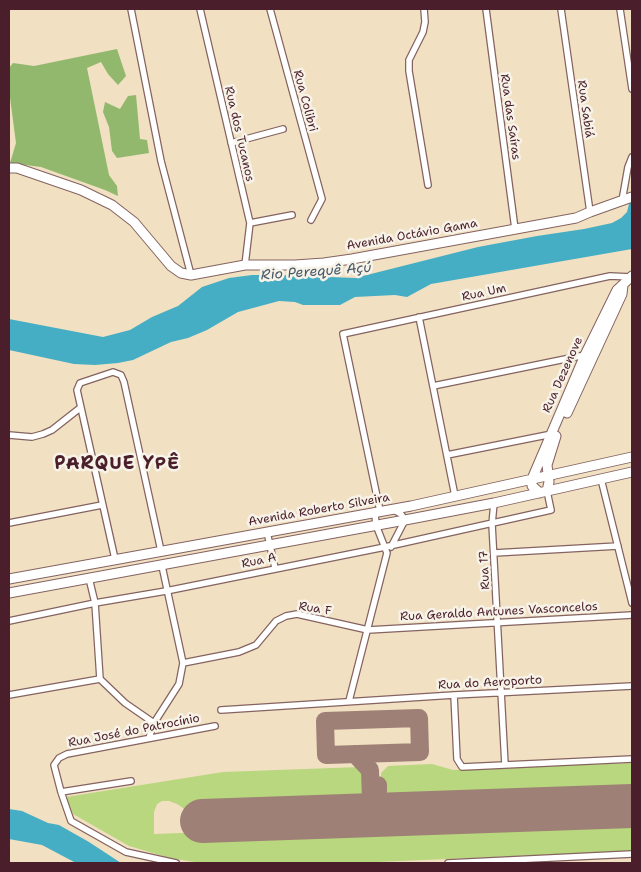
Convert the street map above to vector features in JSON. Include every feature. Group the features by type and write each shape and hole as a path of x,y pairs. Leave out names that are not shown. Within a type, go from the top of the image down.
{"street":[{"path":"131,9 161,161 191,275"},
{"name":"Rua dos Tucanos","path":"200,9 250,223 245,265"},
{"name":"Rua Colibri","path":"270,9 322,199 311,220"},
{"path":"424,9 425,22 423,32 409,60 409,71 428,185"},
{"name":"Rua das Saíras","path":"486,9 515,229"},
{"name":"Rua Sabiá","path":"561,9 590,212"},
{"path":"620,9 632,89"},
{"path":"231,143 283,130"},
{"path":"627,199 628,167 632,157"},
{"path":"9,168 17,168 81,190 112,205 134,222 171,266 191,275"},
{"name":"Avenida Octávio Gama","path":"191,275 245,265 324,263 576,218 627,199"},
{"path":"250,223 292,215"},
{"name":"Rua Um","path":"380,511 343,334 610,276 632,277"},
{"name":"Rua Dezenove","path":"532,479 588,356 622,294 623,285 632,277"},
{"path":"418,317 455,496"},
{"path":"433,386 588,356"},
{"path":"115,559 77,390 80,383 113,372 121,375 124,382 161,551 160,559 166,590 183,663 179,684 154,722 149,738"},
{"path":"9,435 32,437 43,434 52,430 80,408"},
{"path":"447,455 554,434"},
{"name":"Rua Dezenove","path":"543,492 549,482 547,464 554,434"},
{"name":"Avenida Roberto Silveira","path":"9,579 392,509 632,457"},
{"name":"Avenida Roberto Silveira","path":"9,593 494,503 632,472"},
{"path":"532,479 532,486 543,492"},
{"path":"600,479 618,546 629,576 632,603"},
{"name":"Rua A","path":"9,621 95,602 388,549 551,510 543,492"},
{"path":"492,524 494,503"},
{"path":"9,523 102,505"},
{"path":"349,701 388,549 405,520 401,514 392,509"},
{"path":"380,511 375,514 376,525 388,549"},
{"name":"Rua 17","path":"492,524 505,765"},
{"path":"268,532 275,568"},
{"path":"494,552 618,546"},
{"path":"175,549 181,552 180,562"},
{"path":"89,578 95,602 100,679 125,703 154,722"},
{"name":"Rua F","path":"183,663 239,652 256,645 276,621 286,616 297,614 368,630"},
{"name":"Rua Geraldo Antunes Vasconcelos","path":"368,630 498,621 632,615"},
{"path":"9,695 100,679"},
{"name":"Rua do Aeroporto","path":"221,710 502,692 632,686"},
{"path":"454,695 457,759 460,765 465,767 632,759"},
{"name":"Rua José do Patrocínio","path":"176,863 126,852 72,821 61,792 54,765 59,758 67,754 215,726"},
{"path":"61,792 131,781"},
{"path":"448,863 508,862 632,854"},
{"path":"582,856 582,863"}],"green space":[{"path":"117,49 126,76 118,85 108,74 101,62 87,68 109,175 117,186 118,196 41,167 10,163 16,143 9,90 9,68 13,63 34,66"},
{"path":"136,95 140,139 147,140 149,153 117,158 112,151 109,127 103,112 105,102 120,109 128,96"},
{"path":"632,763 632,795 388,804 382,797 381,773 388,766 432,764 453,770"},
{"path":"360,767 367,773 367,799 360,805 186,810 169,801 162,801 157,804 154,812 154,834 632,817 632,851 354,863 201,863 170,858 129,846 73,814 66,797 223,772"}],"water":[{"path":"632,192 632,249 431,284 407,297 395,295 355,297 340,305 303,305 295,302 279,301 238,312 207,330 188,338 171,342 133,360 118,363 74,364 9,350 9,319 103,337 130,330 152,317 178,306 202,287 229,278 252,275 281,275 355,278 478,247 612,223 627,212"},
{"path":"9,809 22,811 48,823 59,825 121,863 76,863 42,845 9,839"}],"taxiway":[{"path":"419,718 420,752 326,755 325,721 419,718"},
{"path":"355,754 370,770 371,801 358,816"},
{"path":"378,785 378,800 387,815"}],"runway":[{"path":"202,821 632,806"}],"district":[{"name":"PARQUE YPÊ","path":"117,464"}],"water label":[{"name":"Rio Perequê Açú","path":"316,272"}]}
